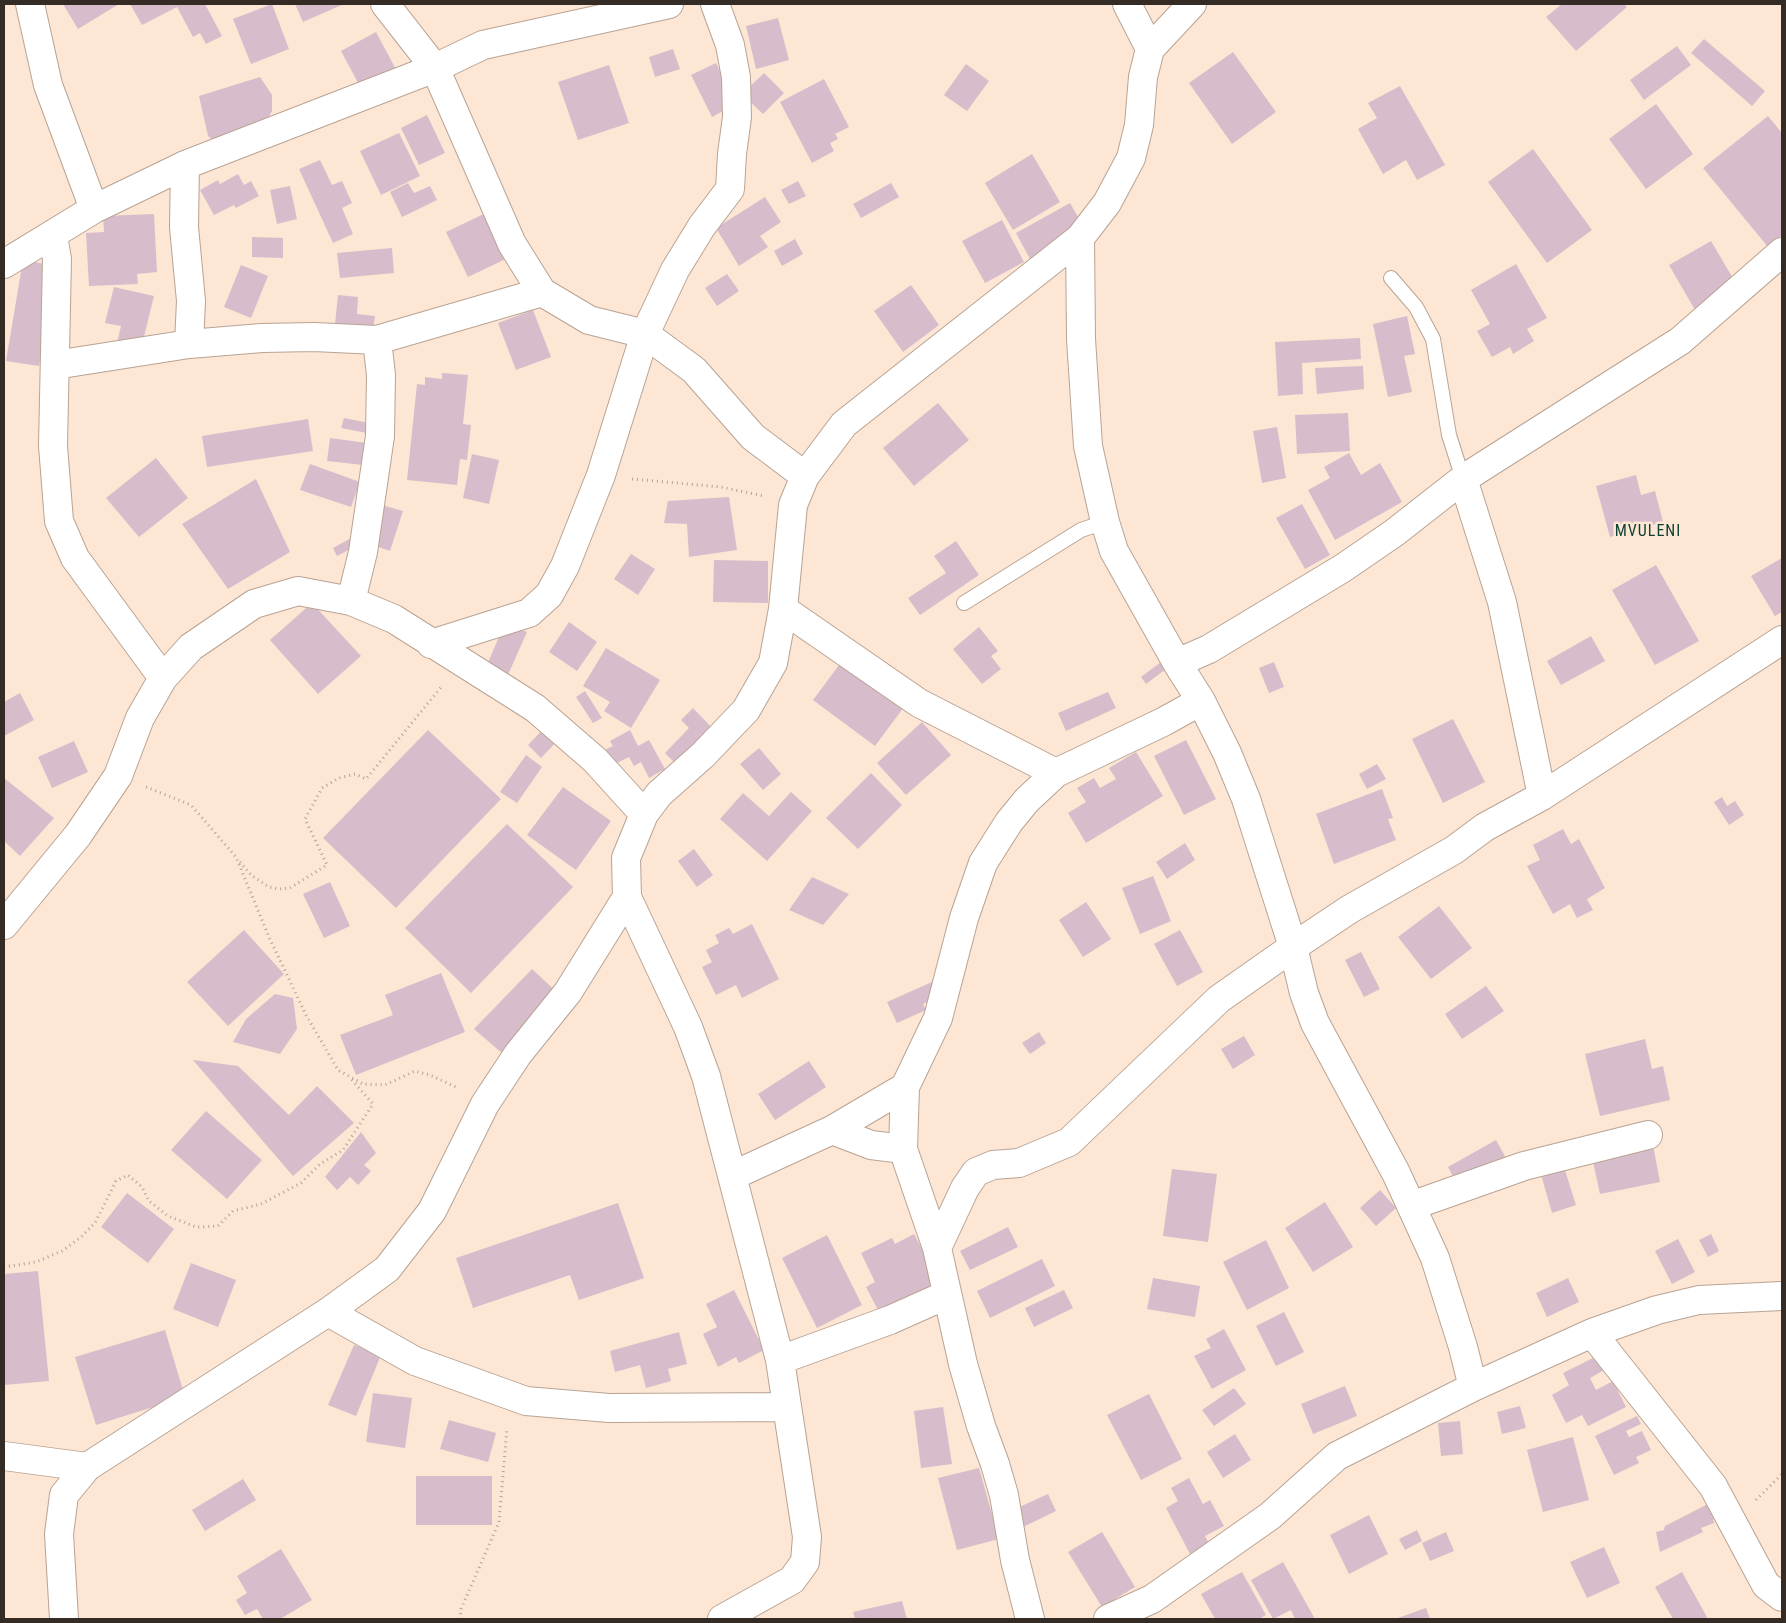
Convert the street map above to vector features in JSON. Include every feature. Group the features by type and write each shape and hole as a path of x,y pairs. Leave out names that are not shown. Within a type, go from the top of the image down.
{"street":[{"path":"30,4 48,85 94,209"},
{"path":"385,4 435,68 512,244 542,292 589,320 645,334 694,370 753,437 805,476"},
{"path":"4,264 53,236 94,209 185,165 435,68 483,45 669,4"},
{"path":"430,644 529,613 549,595 565,566 601,476 645,334 675,270 702,226 730,189 737,117 736,77 730,45 715,4"},
{"path":"1127,4 1150,49"},
{"path":"722,1619 792,1580 805,1562 807,1537 780,1360 706,1076 688,1027 627,897 626,858 644,814 659,794 704,755 746,710 773,663 783,609 793,505 805,476 844,424 1080,238 1107,203 1130,158 1139,125 1143,77 1150,49 1192,4"},
{"path":"185,165 184,227 191,301 189,344"},
{"path":"53,236 57,259 52,446 59,521 75,558 163,678"},
{"path":"1080,238 1082,339 1088,446 1105,522 1114,551 1201,702 1227,753 1246,799 1293,947 1304,993 1315,1023 1396,1173 1435,1258 1463,1347 1473,1387"},
{"path":"1177,663 1209,649 1343,568 1394,534 1463,479 1578,408 1680,341 1782,252"},
{"path":"55,365 189,344 297,338 377,340 542,292"},
{"path":"351,601 363,552 380,436 381,375 377,340"},
{"path":"1463,479 1502,602 1542,796"},
{"path":"4,924 78,835 118,776 140,718 163,678 191,646 254,604 298,591 351,601 394,619 430,644 535,708 595,760 644,814"},
{"path":"783,609 919,704 1056,773"},
{"path":"937,1248 965,1188 976,1172 993,1165 1019,1163 1069,1142 1219,1000 1293,947 1350,909 1454,850 1485,827 1542,796 1782,640"},
{"path":"1030,1619 1015,1560 1002,1487 963,1364 937,1248 903,1149 905,1087 938,1018 964,918 983,863 1015,815 1056,773 1201,702"},
{"path":"64,1619 59,1534 64,1495 87,1467 328,1312 387,1269 432,1211 485,1104 518,1054 568,992 627,897"},
{"path":"732,1176 832,1130 905,1087"},
{"path":"832,1130 871,1145 903,1149"},
{"path":"1411,1206 1524,1166 1648,1134"},
{"path":"780,1360 890,1320 946,1295"},
{"path":"1108,1619 1152,1599 1270,1516 1337,1456 1473,1387 1592,1333 1657,1310 1699,1300 1782,1296"},
{"path":"328,1312 415,1361 526,1401 609,1408 787,1407"},
{"path":"1592,1333 1714,1486 1766,1585 1782,1597"},
{"path":"4,1456 87,1467"}],"lane":[{"path":"1391,278 1416,306 1433,339 1438,382 1449,435 1463,479"},
{"path":"964,603 1081,530 1105,522"}],"path":[{"path":"601,476 721,487 793,505"},
{"path":"118,776 191,805 251,875 269,887 279,889 290,888 327,865 305,819 322,788 339,778 355,774 366,779 462,663"},
{"path":"236,857 269,936 306,1015 338,1070 363,1084 384,1085 415,1071 446,1082 485,1104"},
{"path":"4,1267 36,1262 62,1251 80,1238 95,1223 104,1201 121,1177 128,1175 134,1178 142,1187 149,1201 168,1216 196,1226 218,1226 234,1211 261,1204 301,1183 320,1164 343,1150 373,1104 350,1078"},
{"path":"460,1619 461,1609 499,1522 508,1421 526,1401"}],"building":[{"path":"63,4 119,4 78,29"},
{"path":"130,4 205,4 222,36 206,44 200,33 193,37 177,7 142,25"},
{"path":"272,4 289,49 251,64 233,19"},
{"path":"295,4 344,4 303,22"},
{"path":"1562,4 1624,4 1627,7 1576,51 1546,17"},
{"path":"778,18 789,60 756,69 746,26"},
{"path":"376,32 399,75 364,94 341,51"},
{"path":"1704,39 1765,91 1752,106 1691,53"},
{"path":"1677,46 1691,65 1644,100 1630,80"},
{"path":"673,49 680,69 655,77 649,57"},
{"path":"1233,52 1276,112 1232,144 1189,83"},
{"path":"716,63 736,104 712,117 691,75"},
{"path":"966,64 989,81 967,111 944,95"},
{"path":"609,65 629,123 578,140 558,82"},
{"path":"764,73 784,93 763,114 742,94"},
{"path":"260,77 272,95 272,111 264,126 219,146 208,136 199,96"},
{"path":"824,79 849,127 835,134 838,139 830,143 834,151 812,163 780,102"},
{"path":"1400,86 1445,165 1417,180 1406,160 1383,174 1358,129 1377,118 1368,103"},
{"path":"1656,104 1693,154 1646,189 1609,139"},
{"path":"427,115 445,153 419,165 401,128"},
{"path":"1768,116 1782,133 1782,235 1768,247 1703,168"},
{"path":"399,133 420,176 381,195 360,151"},
{"path":"1533,149 1592,230 1547,263 1488,182"},
{"path":"1032,154 1060,202 1013,230 985,183"},
{"path":"320,160 332,185 342,181 352,203 342,208 353,234 333,243 299,169"},
{"path":"238,174 244,185 251,181 259,196 236,208 234,205 214,215 200,190 218,180 220,184"},
{"path":"798,181 806,196 789,204 781,190"},
{"path":"408,183 414,193 430,186 437,200 402,217 390,192"},
{"path":"891,183 899,197 861,218 853,204"},
{"path":"290,186 297,219 277,224 270,190"},
{"path":"765,197 781,222 760,236 768,247 739,266 716,228"},
{"path":"1070,203 1085,229 1030,259 1016,233"},
{"path":"488,212 510,257 468,277 446,232"},
{"path":"154,214 157,272 137,274 138,284 89,286 86,233 104,232 103,216"},
{"path":"1002,220 1024,262 985,283 962,241"},
{"path":"252,237 283,238 283,258 252,257"},
{"path":"795,239 803,254 782,266 774,251"},
{"path":"1711,241 1737,285 1695,310 1669,265"},
{"path":"392,248 394,273 340,278 337,253"},
{"path":"23,260 56,266 39,366 6,361"},
{"path":"1516,264 1547,318 1527,329 1534,341 1513,354 1510,347 1492,357 1477,331 1490,324 1471,290"},
{"path":"241,265 268,276 251,318 224,307"},
{"path":"727,274 739,291 717,306 705,288"},
{"path":"911,285 939,325 903,352 874,311"},
{"path":"114,287 154,296 141,349 117,343 121,326 105,323"},
{"path":"338,295 358,297 357,314 375,316 372,337 334,334"},
{"path":"533,310 551,357 516,370 498,323"},
{"path":"1407,316 1415,354 1404,356 1412,392 1388,397 1373,324"},
{"path":"1360,338 1361,359 1302,363 1303,394 1278,396 1275,342"},
{"path":"1363,366 1364,389 1317,394 1315,368"},
{"path":"442,373 468,375 463,424 471,425 467,460 460,459 457,485 407,480 417,384 425,385 425,377 442,379"},
{"path":"938,403 969,440 914,486 883,448"},
{"path":"1348,413 1350,451 1297,454 1295,415"},
{"path":"344,418 374,424 372,434 341,428"},
{"path":"308,419 313,451 207,467 202,436"},
{"path":"1277,427 1286,478 1262,483 1253,431"},
{"path":"330,438 374,444 372,466 327,461"},
{"path":"1349,453 1361,475 1380,463 1402,502 1335,540 1308,490 1330,478 1324,467"},
{"path":"472,454 499,460 489,504 463,498"},
{"path":"156,458 188,498 139,537 106,498"},
{"path":"310,464 360,482 351,507 300,490"},
{"path":"1636,475 1641,495 1655,491 1663,522 1610,537 1596,486"},
{"path":"256,479 290,552 228,589 182,524"},
{"path":"729,497 737,550 689,557 687,524 664,523 668,501"},
{"path":"1302,504 1330,555 1305,569 1276,518"},
{"path":"382,505 403,511 390,551 370,544"},
{"path":"353,537 358,545 337,556 333,548"},
{"path":"956,541 979,575 920,615 908,598 946,573 934,556"},
{"path":"631,554 655,569 638,595 614,579"},
{"path":"1782,558 1782,612 1775,616 1751,576"},
{"path":"714,560 768,561 768,603 713,602"},
{"path":"1656,565 1699,641 1655,665 1612,590"},
{"path":"312,603 361,656 318,694 270,640"},
{"path":"569,622 597,642 577,671 549,652"},
{"path":"505,623 527,632 507,677 486,667"},
{"path":"979,627 998,651 991,656 1001,669 982,684 953,649"},
{"path":"1591,636 1605,661 1561,685 1547,661"},
{"path":"606,648 660,680 631,728 604,711 610,702 583,686"},
{"path":"845,657 907,703 875,746 813,700"},
{"path":"1161,662 1166,669 1146,684 1141,677"},
{"path":"1274,662 1284,687 1269,693 1259,668"},
{"path":"585,691 602,718 593,723 576,697"},
{"path":"1108,692 1116,708 1066,731 1058,713"},
{"path":"20,693 34,720 4,736 4,702"},
{"path":"693,708 716,732 680,768 665,753 689,728 681,720"},
{"path":"1453,719 1485,782 1443,803 1412,739"},
{"path":"922,722 951,755 906,795 877,763"},
{"path":"549,723 562,736 541,758 528,745"},
{"path":"428,730 501,799 396,908 323,838"},
{"path":"630,730 638,746 649,740 665,769 649,778 641,762 634,766 629,757 609,767 600,752 613,746 610,741"},
{"path":"1186,740 1216,799 1184,815 1154,756"},
{"path":"74,741 88,772 52,788 38,757"},
{"path":"759,748 781,774 763,790 740,764"},
{"path":"1136,752 1163,796 1086,843 1068,813 1086,802 1077,788 1094,778 1100,788 1116,779 1109,768"},
{"path":"526,755 542,767 517,803 500,792"},
{"path":"1377,764 1386,779 1367,789 1359,774"},
{"path":"871,773 902,805 858,849 826,818"},
{"path":"4,778 54,818 20,856 4,841"},
{"path":"563,787 611,821 576,870 527,835"},
{"path":"1382,789 1393,818 1388,819 1396,840 1334,864 1316,814"},
{"path":"791,792 812,811 767,861 720,819 743,793 769,816"},
{"path":"1722,797 1727,806 1735,801 1744,815 1729,825 1714,802"},
{"path":"507,824 573,887 471,993 405,928"},
{"path":"1563,829 1571,844 1579,839 1605,888 1587,899 1593,910 1577,918 1570,904 1553,914 1527,866 1540,860 1533,845"},
{"path":"1185,843 1195,860 1167,879 1156,862"},
{"path":"694,849 713,875 697,887 678,861"},
{"path":"1153,876 1171,921 1140,934 1122,888"},
{"path":"812,877 849,894 823,925 789,910"},
{"path":"330,882 350,926 324,938 303,894"},
{"path":"1086,902 1111,939 1083,957 1059,920"},
{"path":"1439,906 1472,948 1431,979 1398,937"},
{"path":"752,924 779,979 742,998 736,985 716,995 702,967 712,962 706,950 719,943 715,935 729,928 733,934"},
{"path":"244,930 284,974 228,1026 187,982"},
{"path":"1180,930 1203,972 1177,986 1154,944"},
{"path":"1361,952 1380,989 1364,997 1345,960"},
{"path":"532,969 562,997 503,1054 474,1029"},
{"path":"441,973 465,1032 356,1075 340,1035 393,1015 385,995"},
{"path":"932,982 938,996 923,1004 926,1010 897,1023 887,1002"},
{"path":"1486,986 1504,1011 1462,1039 1445,1014"},
{"path":"275,994 293,998 297,1029 280,1054 233,1042 246,1019"},
{"path":"1039,1032 1046,1043 1030,1054 1022,1043"},
{"path":"1244,1036 1255,1055 1233,1069 1221,1049"},
{"path":"1645,1039 1652,1069 1663,1066 1670,1100 1600,1116 1585,1054"},
{"path":"193,1060 238,1066 289,1115 317,1086 354,1123 293,1176"},
{"path":"809,1061 826,1087 775,1120 758,1094"},
{"path":"206,1111 262,1160 227,1199 171,1150"},
{"path":"361,1132 376,1153 364,1165 371,1171 358,1185 350,1177 337,1190 325,1177"},
{"path":"1496,1140 1507,1160 1456,1182 1448,1167"},
{"path":"1653,1145 1660,1182 1600,1194 1592,1157"},
{"path":"1563,1164 1576,1205 1552,1213 1540,1171"},
{"path":"1172,1169 1217,1174 1208,1242 1163,1236"},
{"path":"1380,1190 1396,1208 1376,1226 1360,1208"},
{"path":"127,1193 174,1229 148,1263 101,1227"},
{"path":"1325,1202 1353,1247 1313,1272 1285,1228"},
{"path":"618,1203 644,1278 579,1300 570,1275 473,1308 456,1258"},
{"path":"1008,1227 1018,1247 970,1270 960,1251"},
{"path":"914,1234 940,1283 880,1314 866,1287 875,1282 861,1253 892,1238 895,1244"},
{"path":"1711,1234 1719,1251 1708,1257 1699,1240"},
{"path":"827,1235 862,1305 817,1328 782,1258"},
{"path":"1678,1239 1695,1272 1672,1284 1655,1251"},
{"path":"1266,1240 1289,1288 1247,1310 1223,1262"},
{"path":"1042,1259 1055,1286 990,1318 977,1291"},
{"path":"191,1263 236,1280 218,1327 173,1309"},
{"path":"38,1271 49,1381 4,1385 4,1274"},
{"path":"1153,1278 1200,1286 1195,1317 1147,1309"},
{"path":"1568,1278 1579,1302 1547,1317 1536,1293"},
{"path":"734,1290 764,1350 739,1363 736,1357 718,1367 703,1334 717,1327 706,1304"},
{"path":"1064,1290 1073,1308 1034,1327 1025,1308"},
{"path":"1284,1312 1304,1352 1276,1366 1256,1326"},
{"path":"1224,1329 1246,1370 1212,1389 1194,1356 1211,1348 1206,1339"},
{"path":"165,1330 185,1397 96,1425 75,1357"},
{"path":"679,1332 687,1364 668,1369 671,1381 646,1388 640,1365 615,1372 610,1351"},
{"path":"354,1345 381,1355 356,1416 328,1405"},
{"path":"1599,1355 1606,1369 1590,1378 1596,1390 1613,1381 1626,1407 1588,1426 1582,1415 1566,1423 1552,1395 1569,1385 1563,1373"},
{"path":"1345,1386 1357,1416 1313,1434 1301,1404"},
{"path":"1234,1388 1246,1404 1214,1426 1202,1410"},
{"path":"373,1393 412,1398 405,1448 366,1442"},
{"path":"1149,1394 1182,1459 1141,1480 1107,1415"},
{"path":"1520,1406 1526,1428 1502,1434 1497,1412"},
{"path":"943,1407 952,1464 921,1468 914,1411"},
{"path":"1637,1416 1641,1424 1626,1431 1629,1437 1642,1431 1651,1450 1636,1457 1639,1463 1614,1475 1595,1436"},
{"path":"449,1420 496,1433 488,1462 440,1449"},
{"path":"1460,1421 1463,1454 1441,1456 1438,1423"},
{"path":"1235,1434 1251,1460 1223,1478 1207,1452"},
{"path":"1573,1437 1589,1500 1543,1512 1527,1450"},
{"path":"979,1468 999,1539 957,1550 938,1478"},
{"path":"416,1476 492,1476 492,1525 416,1525"},
{"path":"1189,1478 1203,1504 1210,1500 1224,1526 1205,1536 1209,1543 1190,1554 1166,1508 1178,1501 1171,1488"},
{"path":"243,1479 256,1500 205,1531 192,1510"},
{"path":"1048,1494 1056,1511 1021,1528 1013,1510"},
{"path":"1710,1503 1714,1523 1701,1528 1703,1532 1660,1552 1656,1532 1664,1530 1665,1526"},
{"path":"1369,1515 1388,1554 1349,1574 1330,1535"},
{"path":"1417,1530 1422,1541 1405,1550 1399,1539"},
{"path":"1102,1532 1135,1587 1102,1607 1068,1552"},
{"path":"1446,1532 1454,1551 1430,1561 1422,1543"},
{"path":"1604,1547 1620,1583 1587,1598 1570,1562"},
{"path":"281,1549 312,1600 280,1619 263,1619 257,1609 245,1615 236,1600 247,1593 237,1576"},
{"path":"1283,1562 1315,1619 1295,1619 1291,1610 1273,1619 1251,1580"},
{"path":"1242,1572 1266,1615 1259,1619 1215,1619 1201,1594"},
{"path":"1682,1572 1708,1619 1673,1619 1655,1587"},
{"path":"902,1601 907,1619 855,1619 853,1612"},
{"path":"1426,1608 1430,1619 1395,1619"}],"district":[{"name":"MVULENI","path":"1648,532"}]}
